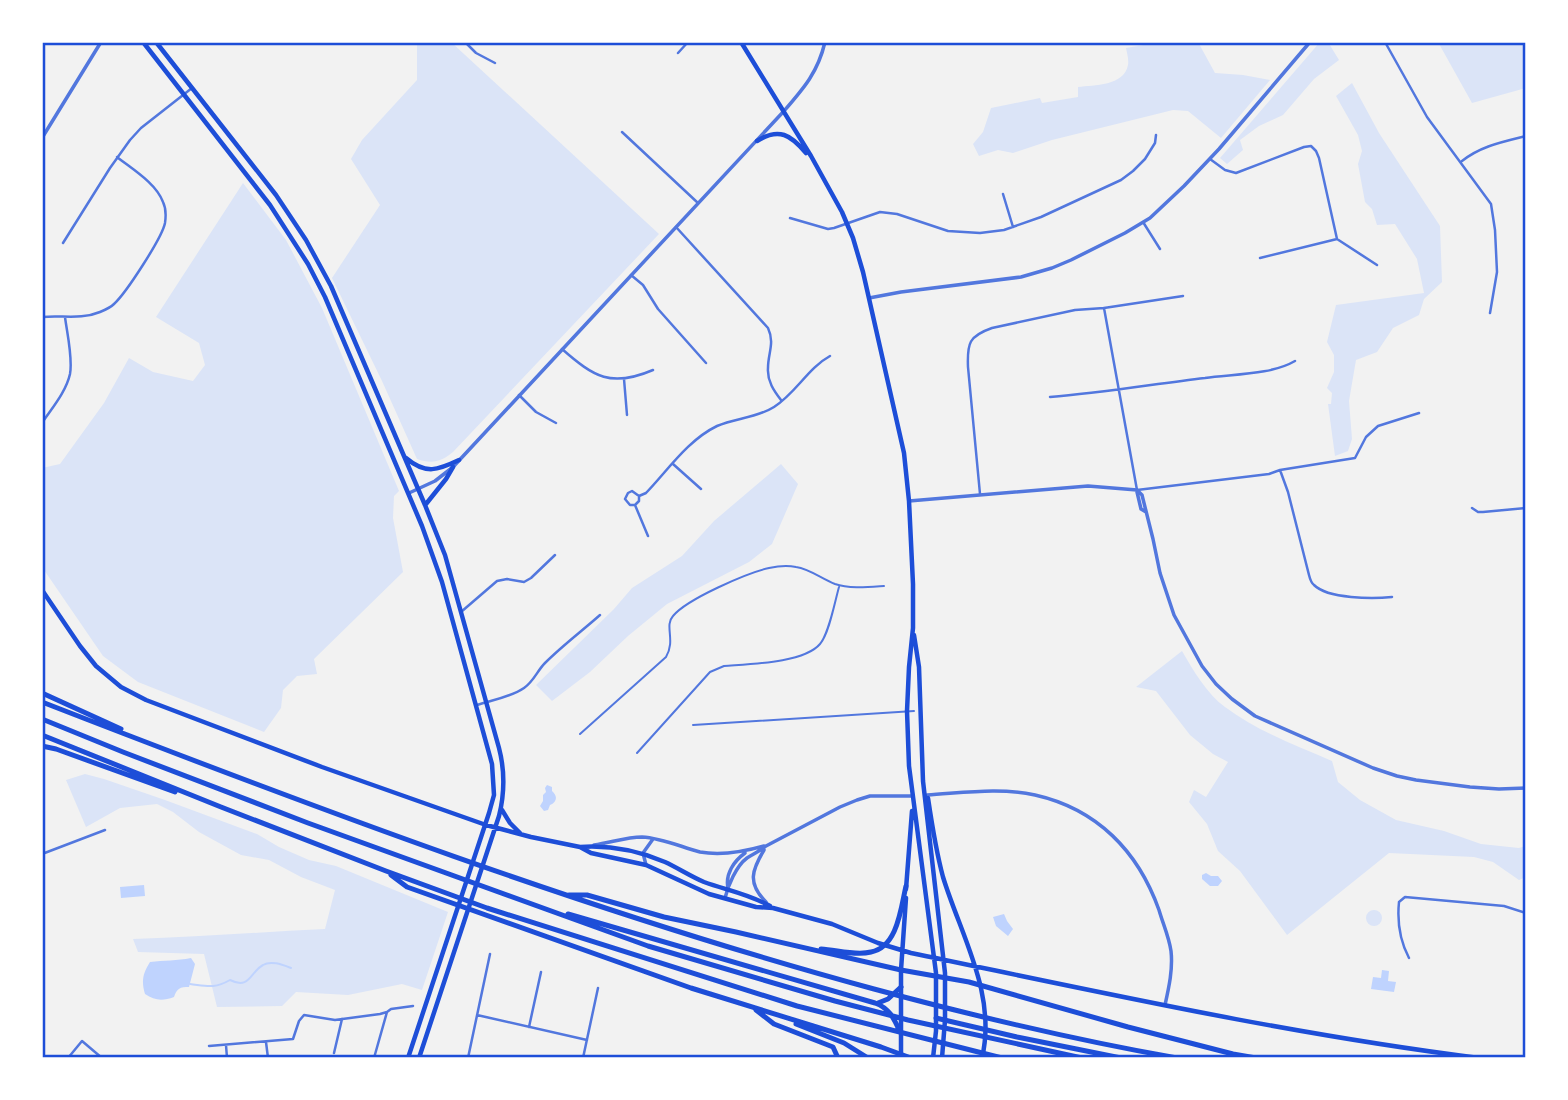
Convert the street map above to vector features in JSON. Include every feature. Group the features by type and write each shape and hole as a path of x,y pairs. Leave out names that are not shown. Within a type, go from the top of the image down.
{"highway":[{"path":"42,693 172,752"},
{"path":"42,702 326,810 564,895 795,967 937,1006 1065,1036 1177,1058"},
{"path":"42,719 308,823 648,946 908,1020 1083,1058"},
{"path":"42,735 386,871 407,887 444,896 486,911 632,968 911,1058"},
{"path":"42,746 221,807"},
{"path":"794,946 854,952 880,949 892,935 906,886"},
{"path":"564,895 587,895 664,917 901,970 961,980 1128,1027 1256,1058"},
{"path":"524,902 875,1003 887,1010 900,1031"},
{"path":"486,911 797,1006 1002,1058"},
{"path":"875,1003 888,999 901,987"},
{"path":"754,1008 774,1024 833,1047 838,1058"},
{"path":"754,1008 844,1043 868,1058"},
{"path":"936,1018 1121,1058"}],"main road":[{"path":"143,42 270,205 308,264 325,297 409,493 438,569 477,705 492,764 494,795 408,1058"},
{"path":"156,42 276,195 312,250 341,309 445,555 503,765 501,808 419,1058"},
{"path":"741,42 816,165 847,224 869,298 904,453 913,576 913,628 907,711 909,766 936,973 933,1058"},
{"path":"757,141 776,133 787,135 816,165"},
{"path":"405,457 426,470 439,469 459,460"},
{"path":"425,505 453,467"},
{"path":"42,590 100,671 126,690 254,742 495,828 646,865 700,891 832,924 911,953 1165,1006 1344,1039 1479,1058"},
{"path":"913,628 919,667 923,787 945,973 942,1058"},
{"path":"909,667 919,667"},
{"path":"923,787 927,795 943,877 972,957 984,1000 987,1027 982,1058"},
{"path":"901,1056 901,960 913,796"},
{"path":"501,808 510,823 524,835"},
{"path":"579,847 614,848 644,854 697,879 759,899 773,908"}],"street":[{"path":"42,138 101,42"},
{"path":"465,42 476,53 495,63"},
{"path":"678,53 688,42"},
{"path":"409,493 435,481 453,467 757,141 814,73 825,42"},
{"path":"869,298 920,289 997,281 1035,273 1071,260 1125,233 1167,203 1210,159 1310,42"},
{"path":"1385,42 1420,106 1486,195 1493,209 1497,271 1490,313"},
{"path":"63,243 130,139 192,88"},
{"path":"621,132 698,203"},
{"path":"790,218 828,229 880,212 897,214 942,230 992,232 1041,217 1121,180 1145,159 1155,143 1156,135"},
{"path":"1461,162 1483,148 1526,136"},
{"path":"1210,159 1225,170 1236,173 1311,146 1320,162 1337,239 1377,265"},
{"path":"42,317 78,317 96,314 111,307 133,281 164,226 166,210 159,194 117,157"},
{"path":"1003,194 1013,227"},
{"path":"1143,222 1160,248"},
{"path":"676,227 768,328 772,346 767,372 782,401"},
{"path":"1260,258 1337,239"},
{"path":"632,275 706,363"},
{"path":"980,494 968,367 968,354 974,336 992,328 1075,310 1183,296"},
{"path":"1104,308 1140,505 1146,512 1169,604 1210,677 1240,706 1255,716 1373,768 1416,780 1470,787 1526,788"},
{"path":"42,423 70,374 65,317"},
{"path":"562,349 592,372 611,379 625,379 653,370"},
{"path":"639,496 646,493 693,442 731,421 767,411 782,401 818,364 830,356"},
{"path":"1050,397 1284,367 1295,360"},
{"path":"625,379 627,415"},
{"path":"519,396 536,412 556,423"},
{"path":"909,501 1088,486 1137,490 1259,476 1355,458 1366,437 1378,426 1419,413"},
{"path":"673,464 701,489"},
{"path":"1280,470 1314,585 1324,591 1360,598 1392,597"},
{"path":"635,505 626,503 626,496 632,491 639,496"},
{"path":"635,505 639,496"},
{"path":"635,505 648,536"},
{"path":"1472,508 1483,512 1526,508"},
{"path":"461,612 497,581 507,579 524,582 555,555"},
{"path":"477,705 523,689 563,645 600,615"},
{"path":"927,795 998,791 1032,794 1070,806 1093,819 1111,834 1133,858 1146,879 1168,936 1171,970 1165,1006"},
{"path":"725,898 740,865 766,846 840,807 870,796 913,796"},
{"path":"42,854 105,830"},
{"path":"579,847 632,838 653,839 707,853 724,854 766,846"},
{"path":"646,865 645,849 653,839"},
{"path":"766,846 755,867 753,881 761,897 773,908"},
{"path":"728,888 732,868 741,856 750,850"},
{"path":"1409,958 1402,945 1399,912 1399,902 1405,897 1504,906 1526,913"},
{"path":"468,1058 490,954"},
{"path":"529,1027 541,972"},
{"path":"583,1058 598,989"},
{"path":"209,1046 293,1039 304,1015 335,1020 413,1006"},
{"path":"374,1058 387,1012"},
{"path":"477,1015 587,1040"},
{"path":"334,1053 342,1019"},
{"path":"68,1058 82,1041 102,1058"},
{"path":"266,1042 268,1058"},
{"path":"226,1045 227,1058"}],"lane":[{"path":"580,734 666,657 671,642 671,617 713,591 758,571 787,566 804,568 839,586 884,586"},
{"path":"637,753 711,671 724,666 796,658 809,653 820,644 839,586"},
{"path":"694,725 914,710"}],"shaded area":[{"path":"415,42 451,42 659,234 453,452 432,462 417,459 332,278 380,205 351,159 362,140 417,80"},
{"path":"1161,42 1198,42 1215,73 1270,80 1221,138 1188,111 1173,110 1052,140 1013,153 998,150 979,156 973,144 983,132 991,108 1040,98 1042,103 1078,97 1078,87 1100,85 1121,77 1128,65 1126,48"},
{"path":"1320,42 1328,42 1339,60 1314,79 1283,115 1259,126 1240,140 1243,150 1227,164 1220,158"},
{"path":"1438,42 1526,42 1526,88 1472,103"},
{"path":"1352,83 1379,133 1440,226 1442,282 1424,299 1419,315 1393,328 1377,352 1356,360 1349,401 1352,439 1348,451 1335,456 1328,404 1331,404 1332,393 1327,388 1334,372 1334,355 1327,342 1336,305 1424,293 1417,259 1395,224 1377,225 1372,209 1365,202 1358,164 1362,151 1358,135 1336,96"},
{"path":"243,183 286,240 322,308 399,491 394,496 393,518 403,572 314,659 317,674 297,676 283,690 281,708 264,732 138,682 103,656 42,567 42,468 60,464 104,403 129,358 153,372 193,381 205,365 199,343 156,317"},
{"path":"781,464 798,484 772,544 749,562 667,604 590,672 552,701 536,685 632,588 682,556 714,521"},
{"path":"1182,651 1218,702 1263,730 1332,761 1338,782 1360,800 1396,820 1444,831 1481,844 1519,848 1526,846 1526,877 1519,880 1493,862 1474,857 1389,853 1287,935 1240,871 1218,851 1207,824 1189,802 1194,790 1206,797 1228,762 1213,754 1190,735 1156,691 1136,687"},
{"path":"85,774 257,834 309,860 336,866 448,912 422,990 402,984 348,995 296,992 282,1006 217,1007 204,954 138,952 133,939 325,929 335,890 301,877 269,860 241,855 199,832 173,812 157,804 120,808 86,827 66,780"},
{"path":"1374,910 1380,912 1380,924 1374,926 1368,924 1366,918 1368,912"}],"water":[{"path":"547,785 552,787 556,799 548,810 544,811 540,806"},
{"path":"1206,873 1218,876 1222,881 1218,886 1210,886 1202,879 1202,875"},
{"path":"144,885 145,896 121,898 120,887"},
{"path":"1004,914 1013,929 1008,936 996,926 993,917"},
{"path":"191,958 195,964 189,987 179,989 174,997 166,999 156,999 145,994 143,977 150,962"},
{"path":"1382,970 1389,971 1388,981 1396,982 1394,992 1371,989 1373,977 1381,978"}],"waterway":[{"path":"190,984 215,986 230,980 242,983 263,965 270,963 291,968"}]}
